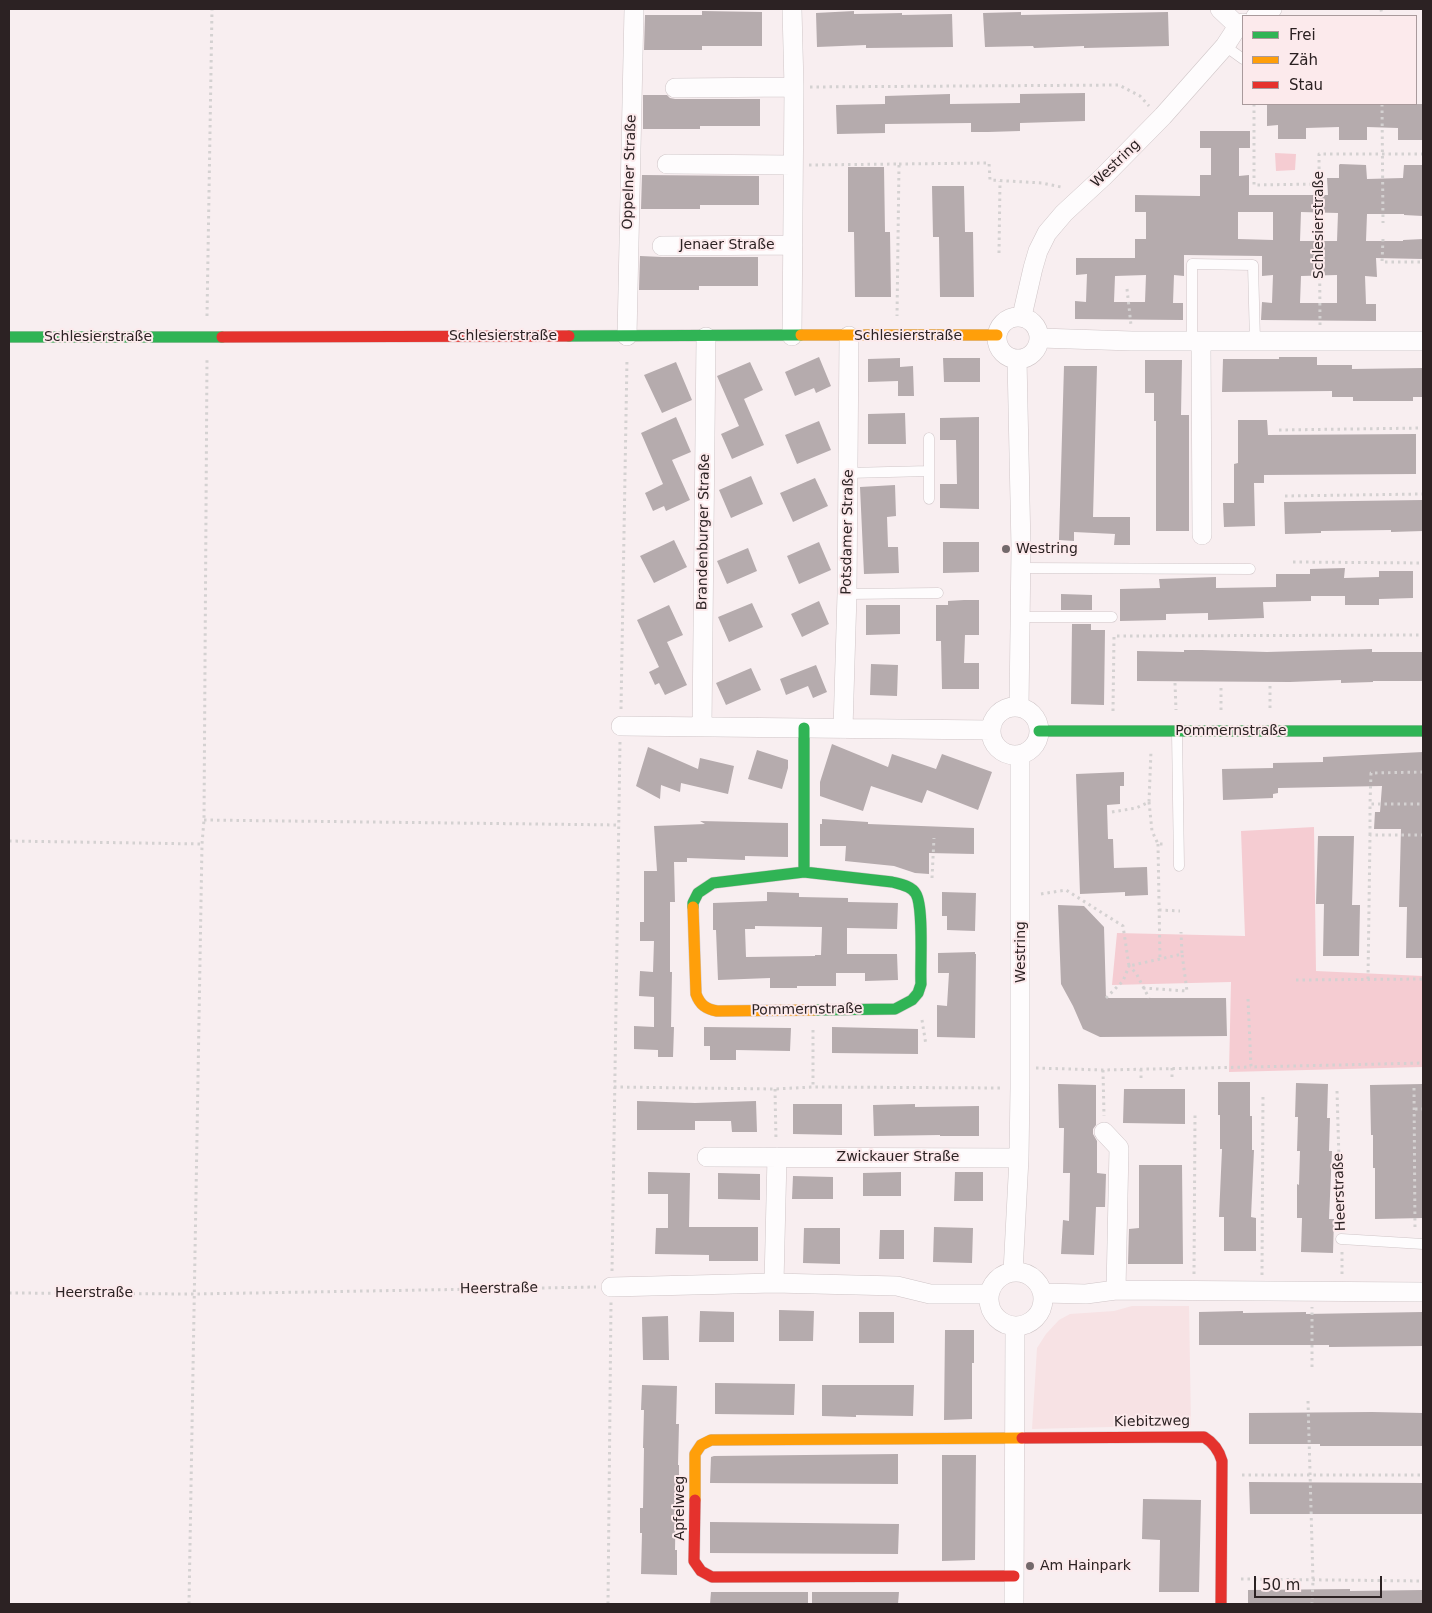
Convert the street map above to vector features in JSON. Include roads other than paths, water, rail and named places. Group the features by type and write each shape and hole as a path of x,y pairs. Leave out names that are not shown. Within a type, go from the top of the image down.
{"street":[{"name":"Oppelner Straße","path":"627,336 634,9"},
{"name":"Jenaer Straße","path":"792,9 794,87 792,336"},
{"path":"1220,9 1241,24"},
{"path":"1258,15 1272,9"},
{"name":"Westring","path":"1022,316 1032,268 1038,250 1047,233 1064,213 1104,177 1164,116 1225,46 1241,24"},
{"path":"675,88 794,87"},
{"path":"667,164 793,165"},
{"name":"Jenaer Straße","path":"662,246 792,245"},
{"path":"1022,316 1032,321 1037,327 1040,338 1034,353 1026,358 1017,359 1009,357 1001,350 997,335 1005,321 1012,317 1022,316"},
{"name":"Schlesierstraße","path":"9,337 997,335"},
{"name":"Potsdamer Straße","path":"844,728 849,336"},
{"name":"Brandenburger Straße","path":"702,727 706,337"},
{"path":"1040,338 1132,341 1423,341"},
{"path":"1197,341 1202,535"},
{"path":"1017,359 1021,568 1019,707"},
{"path":"1011,707 1019,707 1032,714 1039,731 1036,744 1030,750 1013,756 1000,751 992,738 991,730 992,723 1000,712 1011,707"},
{"path":"621,726 991,730"},
{"path":"804,728 804,872"},
{"name":"Pommernstraße","path":"1039,731 1423,731"},
{"name":"Westring","path":"1013,1272 1019,1158 1020,1088 1020,755"},
{"name":"Pommernstraße","path":"804,872 892,882 902,884 915,892 919,905 921,984 918,994 905,1006 895,1009 717,1011 709,1010 702,1006 696,994 693,903 700,890 713,883 804,872"},
{"path":"1104,1132 1119,1148 1116,1290"},
{"name":"Zwickauer Straße","path":"706,1157 1019,1158"},
{"path":"774,1283 777,1157"},
{"path":"1021,1272 1034,1278 1043,1294 1042,1308 1036,1318 1027,1324 1015,1327 1008,1326 991,1312 989,1294 996,1280 1005,1274 1021,1272"},
{"path":"612,1287 774,1283 897,1286 930,1294 989,1294"},
{"path":"1043,1294 1086,1294 1116,1290 1423,1292"},
{"path":"1014,1604 1015,1327"},
{"name":"Kiebitzweg","path":"1014,1438 1204,1437 1213,1442 1220,1451 1222,1460 1221,1604"},
{"name":"Apfelweg","path":"1014,1438 711,1440 697,1447 695,1454 694,1502 694,1561 697,1569 704,1575 712,1577 1014,1576"}],"lane":[{"path":"1225,46 1242,58"},
{"path":"1197,341 1192,264 1253,265 1255,341"},
{"path":"929,438 929,499"},
{"path":"848,473 929,471"},
{"path":"1021,568 1250,569"},
{"path":"847,594 938,593"},
{"path":"1021,617 1112,617"},
{"path":"1177,731 1179,866"},
{"path":"1341,1239 1419,1244"}],"place":[{"name":"Westring","path":"1006,549"},
{"name":"Am Hainpark","path":"1030,1566"}]}
